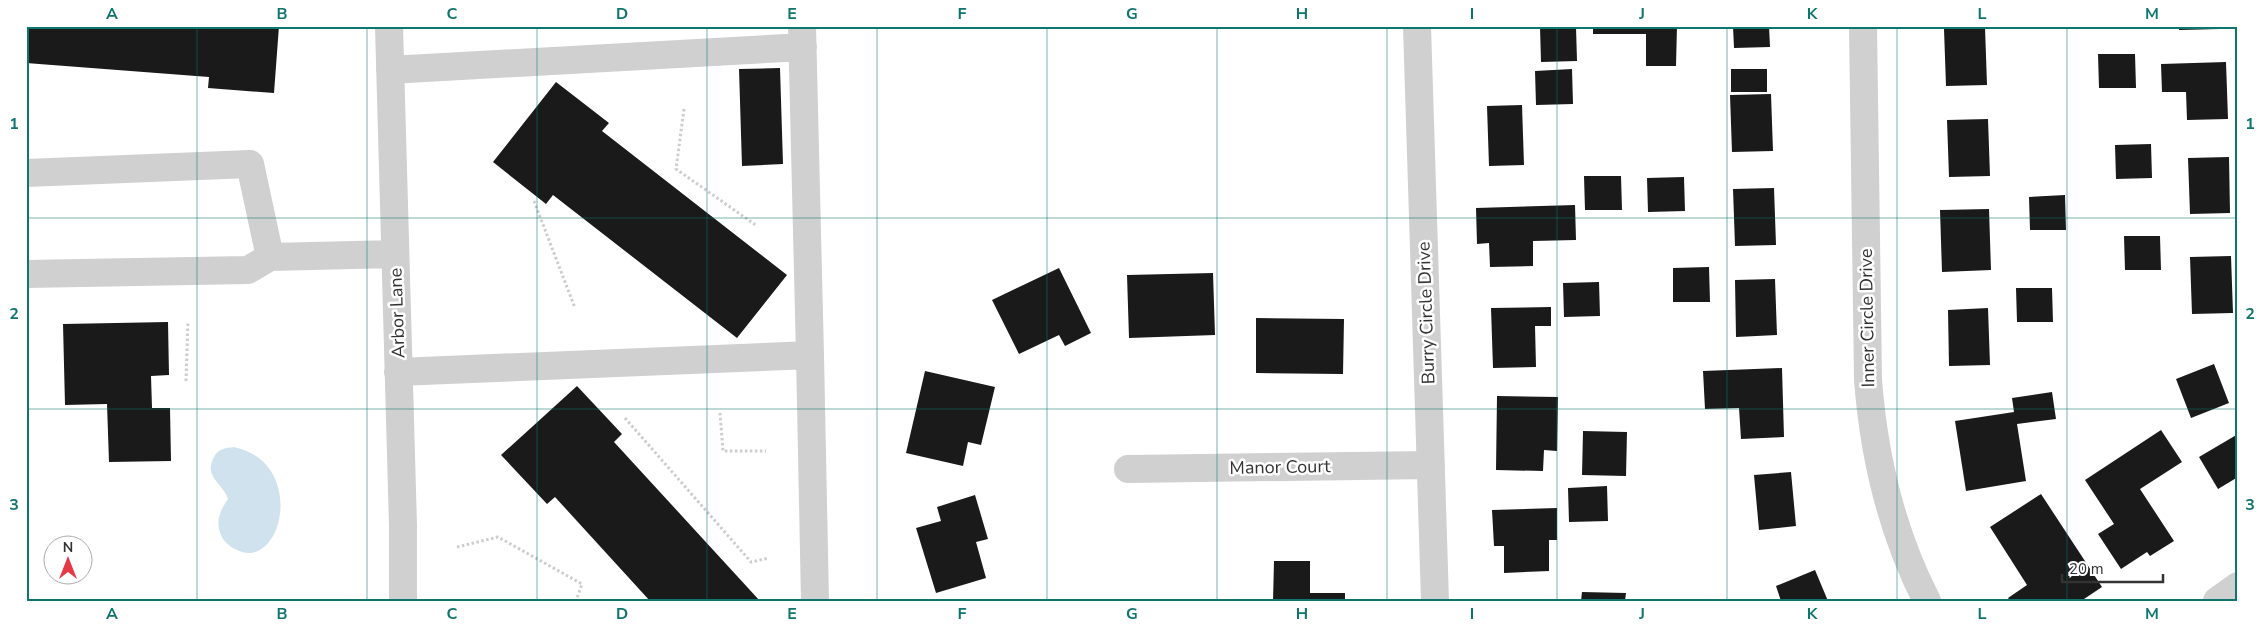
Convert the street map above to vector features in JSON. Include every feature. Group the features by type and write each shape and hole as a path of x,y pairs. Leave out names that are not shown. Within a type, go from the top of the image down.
{"street":[{"name":"Arbor Lane","path":"389,26 402,601"},
{"name":"Burry Circle Drive","path":"1417,26 1435,601"},
{"name":"Inner Circle Drive","path":"1862,26 1868,380 1871,419 1879,473 1891,515 1915,578 1927,601"},
{"path":"390,70 802,36 815,601"},
{"path":"26,173 250,164 270,257"},
{"path":"26,274 248,270 270,257 395,254"},
{"path":"398,372 810,355"},
{"name":"Manor Court","path":"1128,468 1431,465"},
{"path":"2217,601 2238,586"}],"path":[{"path":"684,109 676,169 757,226"},
{"path":"534,201 575,308"},
{"path":"186,381 188,321"},
{"path":"720,413 723,451 766,451"},
{"path":"625,418 751,562 769,558"},
{"path":"457,547 498,537 582,584 576,601"}],"water":[{"path":"234,447 257,457 272,473 279,492 280,513 275,531 266,545 253,553 237,550 227,544 221,535 218,525 219,516 228,499 226,493 212,475 211,464 216,454 220,451 225,448"}],"building":[{"path":"26,26 279,26 274,93 208,88 209,77 26,63"},
{"path":"1593,26 1677,26 1676,66 1646,66 1646,34 1593,34"},
{"path":"1733,26 1769,26 1770,47 1734,48"},
{"path":"2179,26 2220,26 2220,29 2179,30"},
{"path":"1540,27 1576,27 1577,61 1541,62"},
{"path":"1985,27 1987,85 1946,86 1944,29"},
{"path":"2098,54 2135,54 2136,88 2099,88"},
{"path":"2226,62 2228,119 2187,120 2186,92 2162,92 2161,64"},
{"path":"780,68 783,164 742,166 739,69"},
{"path":"1572,69 1573,104 1536,105 1535,71"},
{"path":"1731,69 1767,69 1767,92 1731,92"},
{"path":"556,82 609,123 602,131 787,275 737,338 553,195 546,204 493,162"},
{"path":"1771,94 1773,151 1732,152 1730,95"},
{"path":"1522,105 1524,165 1489,166 1487,106"},
{"path":"1988,119 1990,176 1949,177 1947,120"},
{"path":"2151,144 2152,178 2116,179 2115,145"},
{"path":"2229,157 2230,213 2190,214 2188,158"},
{"path":"1584,176 1621,176 1622,210 1585,210"},
{"path":"1684,177 1685,211 1648,212 1647,178"},
{"path":"1774,188 1776,245 1735,246 1733,189"},
{"path":"2065,195 2066,230 2030,230 2029,197"},
{"path":"1575,205 1576,240 1533,241 1533,266 1490,267 1489,243 1477,244 1476,208"},
{"path":"1989,209 1991,270 1942,272 1940,210"},
{"path":"2124,236 2160,236 2161,270 2125,270"},
{"path":"2231,256 2233,313 2192,314 2190,257"},
{"path":"1709,267 1710,302 1673,302 1673,268"},
{"path":"1059,268 1091,333 1065,346 1059,335 1019,354 992,300"},
{"path":"1213,273 1215,335 1129,338 1127,275"},
{"path":"1775,279 1777,335 1736,337 1735,280"},
{"path":"1599,282 1600,316 1564,317 1563,283"},
{"path":"2016,288 2052,288 2053,322 2017,322"},
{"path":"1551,307 1551,326 1535,326 1536,367 1493,368 1491,308"},
{"path":"1988,308 1990,365 1949,366 1948,310"},
{"path":"1256,318 1344,319 1343,374 1256,373"},
{"path":"168,322 169,375 151,376 152,408 170,408 171,461 109,462 107,404 65,405 63,324"},
{"path":"2214,364 2229,403 2191,418 2176,379"},
{"path":"1782,368 1784,437 1741,439 1739,408 1705,409 1703,371"},
{"path":"925,371 995,387 981,445 968,442 963,466 906,453"},
{"path":"577,386 622,434 614,442 760,601 650,601 555,497 547,504 501,455"},
{"path":"2052,392 2056,419 2017,424 2026,481 1966,491 1955,421 2014,412 2012,398"},
{"path":"1497,396 1558,397 1557,451 1544,450 1543,471 1496,470"},
{"path":"2161,430 2182,462 2140,489 2174,541 2150,556 2147,552 2121,569 2098,534 2114,524 2085,480"},
{"path":"1583,431 1627,432 1626,476 1582,475"},
{"path":"2238,434 2238,477 2218,489 2199,457"},
{"path":"1791,472 1796,526 1759,530 1754,475"},
{"path":"1607,486 1608,521 1569,522 1568,488"},
{"path":"2041,494 2102,587 2081,601 2010,601 2008,598 2027,585 1990,527"},
{"path":"975,495 988,539 976,542 986,578 936,593 916,528 941,521 937,507"},
{"path":"1557,508 1557,540 1549,540 1549,571 1504,573 1504,546 1494,546 1492,510"},
{"path":"1274,561 1310,561 1310,593 1345,593 1345,601 1273,601"},
{"path":"1815,570 1828,601 1781,601 1776,586"},
{"path":"1582,592 1626,593 1625,601 1581,601"}]}
